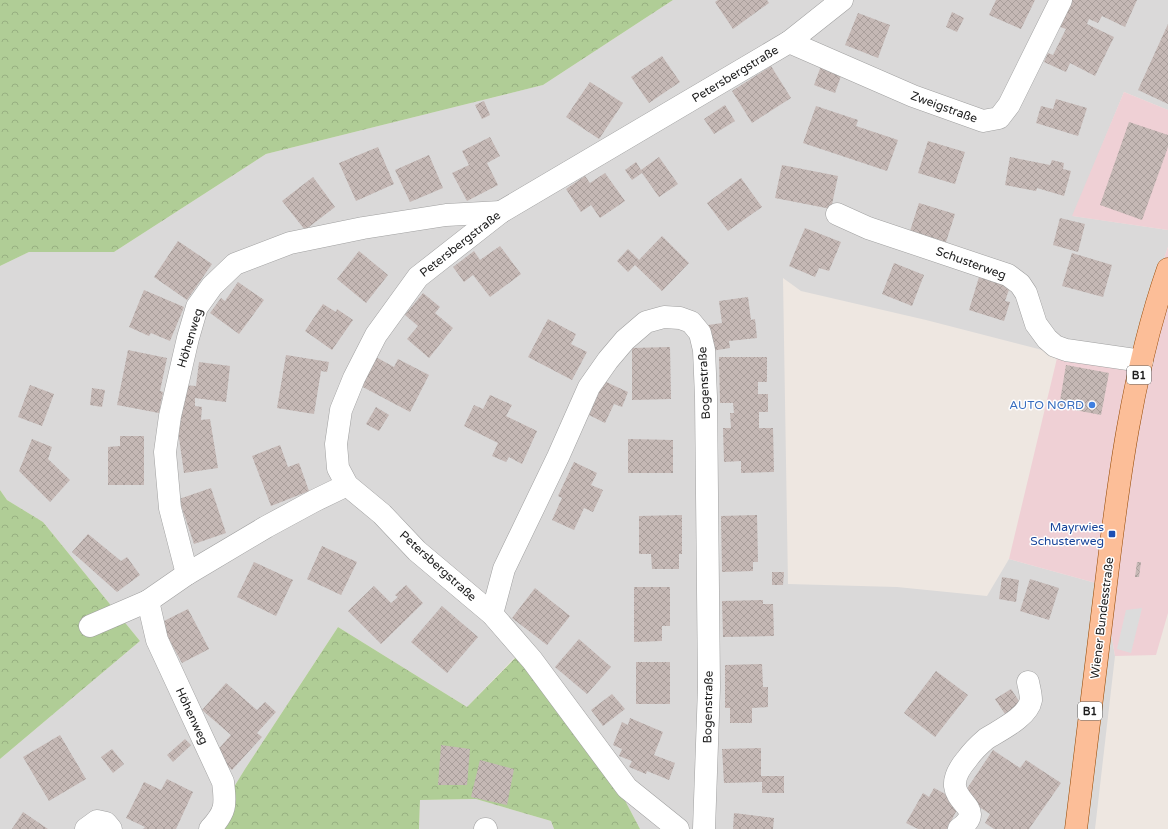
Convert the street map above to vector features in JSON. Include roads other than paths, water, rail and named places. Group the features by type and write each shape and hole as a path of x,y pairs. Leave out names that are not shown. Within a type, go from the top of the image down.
{"main road":[{"name":"Wiener Bundesstraße","path":"1076,829 1118,483 1142,360 1158,297 1168,269"}],"street":[{"name":"Petersbergstraße","path":"678,829 627,788 532,660 492,614 417,551 382,514 348,485 338,468 336,444 341,410 354,378 376,335 418,277 501,212 789,42 842,0"},
{"name":"Zweigstraße","path":"789,42 913,96 983,121 999,118 1009,105 1061,0"},
{"name":"Höhenweg","path":"187,574 170,508 165,452 170,416 188,338 197,307 212,286 235,264 290,244 363,228 446,215 501,212"},
{"name":"Schusterweg","path":"837,214 868,228 1008,275 1020,284 1026,293 1036,324 1055,346 1066,350 1142,360"},
{"name":"Bogenstraße","path":"492,614 504,569 558,458 589,387 625,340 646,322 664,317 680,318 692,322 700,333 704,350 706,396 709,687 704,829"},
{"path":"90,626 148,601 187,574 314,500 348,485"},
{"name":"Höhenweg","path":"148,601 157,640 222,782 225,800 220,818 210,829"},
{"path":"959,829 970,818 970,813 968,806 958,795 955,788 955,781 959,769 985,740 1017,719 1026,711 1031,699 1028,682"},
{"path":"86,829 97,821 106,823 111,829"}],"place":[{"name":"AUTO NORD","path":"1092,405"},
{"name":"Mayrwies Schusterweg","path":"1112,534"}]}
